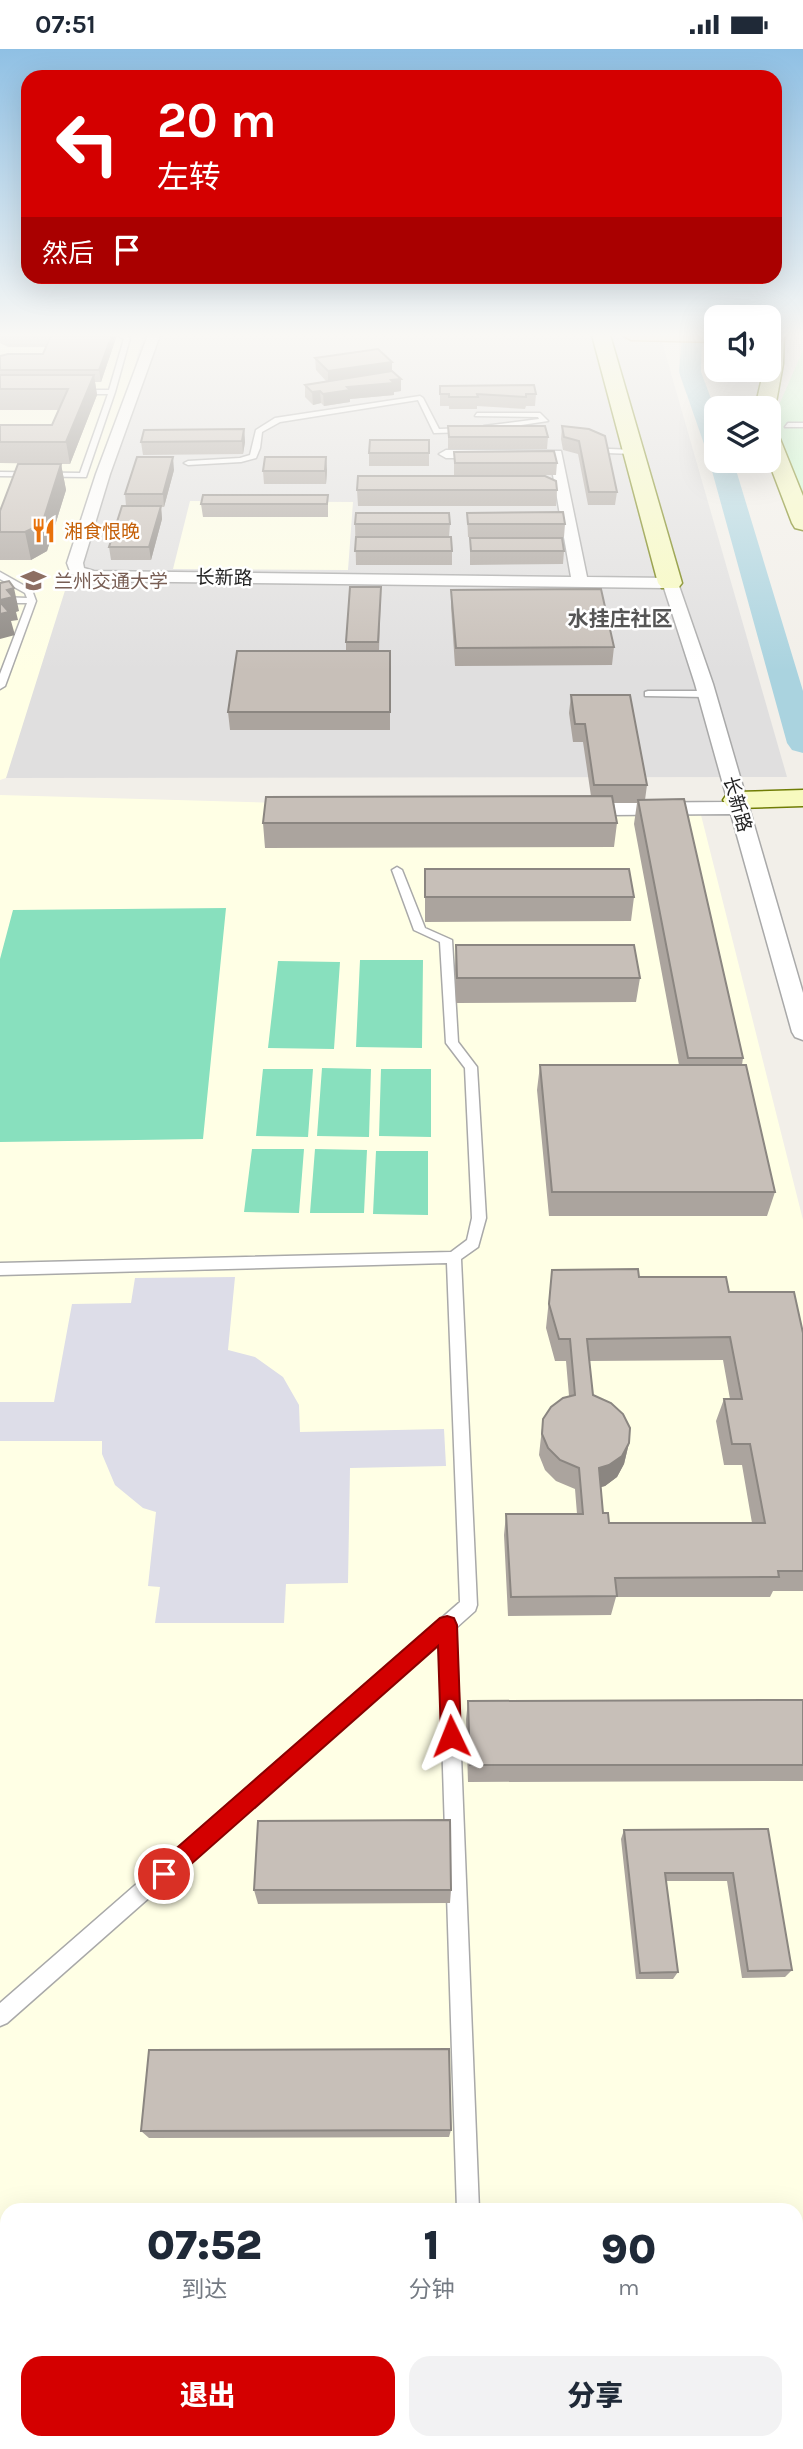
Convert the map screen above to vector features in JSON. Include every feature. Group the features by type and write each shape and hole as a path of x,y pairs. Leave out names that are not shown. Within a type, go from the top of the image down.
{"street":[{"name":"长新路","path":"113,447 75,563 77,571 93,576 670,583 707,694 803,1032"},
{"path":"633,447 670,583"},
{"path":"446,454 556,454 580,581"},
{"path":"781,467 803,523"},
{"path":"608,809 802,799"}],"lane":[{"path":"0,474 83,475 92,447"},
{"path":"188,463 242,460 253,456 258,447"},
{"path":"610,451 634,451"},
{"path":"21,487 26,474"},
{"path":"0,575 29,592 32,601 0,686"},
{"path":"0,600 32,601"},
{"path":"648,694 707,694"},
{"path":"0,1269 454,1257 473,1243 479,1218 471,1067 452,1043 446,940 420,930 397,870"},
{"path":"0,2016 469,1605 454,1257"},
{"path":"447,1625 468,2203"}],"shaded area":[{"path":"0,447 692,447 787,777 0,778"},
{"path":"0,447 110,447 6,778 0,780"},
{"path":"190,501 353,502 348,570 173,569"},
{"path":"0,795 701,815 803,1220 803,2203 0,2203"},
{"path":"235,1277 228,1350 255,1357 283,1377 299,1405 300,1432 444,1429 446,1466 350,1468 348,1583 286,1584 284,1623 155,1623 160,1587 148,1586 156,1512 143,1508 115,1485 102,1454 102,1441 0,1441 0,1402 54,1402 72,1304 131,1303 135,1278"}],"green space":[{"path":"782,447 803,447 803,505"},
{"path":"226,908 203,1139 0,1142 0,959 13,910"},
{"path":"360,960 423,960 422,1048 356,1047"},
{"path":"278,961 340,962 334,1049 268,1048"},
{"path":"322,1068 371,1069 369,1137 317,1136"},
{"path":"263,1069 313,1069 308,1137 256,1136"},
{"path":"381,1069 431,1069 431,1137 379,1136"},
{"path":"252,1149 304,1149 299,1213 244,1212"},
{"path":"315,1149 367,1150 364,1213 310,1213"},
{"path":"376,1151 428,1151 428,1215 373,1214"}],"building":[{"path":"369,447 429,447 429,453 369,453"},
{"path":"580,447 607,447 617,492 589,492"},
{"path":"554,451 557,463 455,463 454,452"},
{"path":"137,457 173,457 163,494 125,494"},
{"path":"265,457 326,457 325,471 263,471"},
{"path":"18,464 61,464 42,524 25,532 0,532 0,511"},
{"path":"358,476 545,476 556,481 557,490 357,490"},
{"path":"203,495 328,495 327,504 201,504"},
{"path":"122,506 161,506 149,547 109,547"},
{"path":"563,512 565,524 468,524 467,513"},
{"path":"356,513 449,513 450,524 355,524"},
{"path":"356,537 451,537 452,551 355,551"},
{"path":"470,538 562,538 564,551 471,551"},
{"path":"9,581 14,588 7,590 13,597 0,600 0,583"},
{"path":"350,587 381,587 378,642 346,642"},
{"path":"601,589 614,647 456,648 451,590"},
{"path":"0,602 9,612 0,614"},
{"path":"237,651 390,651 390,712 228,712"},
{"path":"571,695 630,695 647,785 594,785 585,724 575,724"},
{"path":"612,796 617,823 263,823 266,797"},
{"path":"684,799 743,1058 688,1058 638,800"},
{"path":"425,869 629,869 634,897 425,897"},
{"path":"456,945 634,945 640,978 457,978"},
{"path":"540,1065 746,1065 775,1192 552,1192"},
{"path":"638,1269 639,1277 726,1277 729,1292 794,1292 803,1333 803,1571 778,1571 779,1577 615,1578 617,1596 511,1597 506,1514 583,1514 579,1468 560,1460 548,1448 542,1434 543,1419 551,1407 563,1398 575,1395 570,1339 559,1339 549,1304 552,1270","holes":["730,1337 742,1399 724,1399 732,1444 750,1444 765,1523 609,1523 608,1513 603,1513 599,1468 622,1456 629,1443 630,1428 623,1414 611,1403 593,1395 587,1339"]},
{"path":"803,1700 803,1765 470,1765 468,1701"},
{"path":"450,1820 451,1890 254,1890 258,1821"},
{"path":"768,1829 792,1970 748,1971 733,1873 665,1873 678,1972 640,1973 624,1830"},
{"path":"449,2049 451,2130 141,2131 149,2050"}],"waterway":[{"path":"725,473 803,743"}],"place":[{"name":"湘食恨晚","path":"44,531"},
{"name":"兰州交通大学","path":"34,581"}],"district":[{"name":"水挂庄社区","path":"620,619"}],"route":[{"path":"164,1874 447,1625 451,1736"}]}
